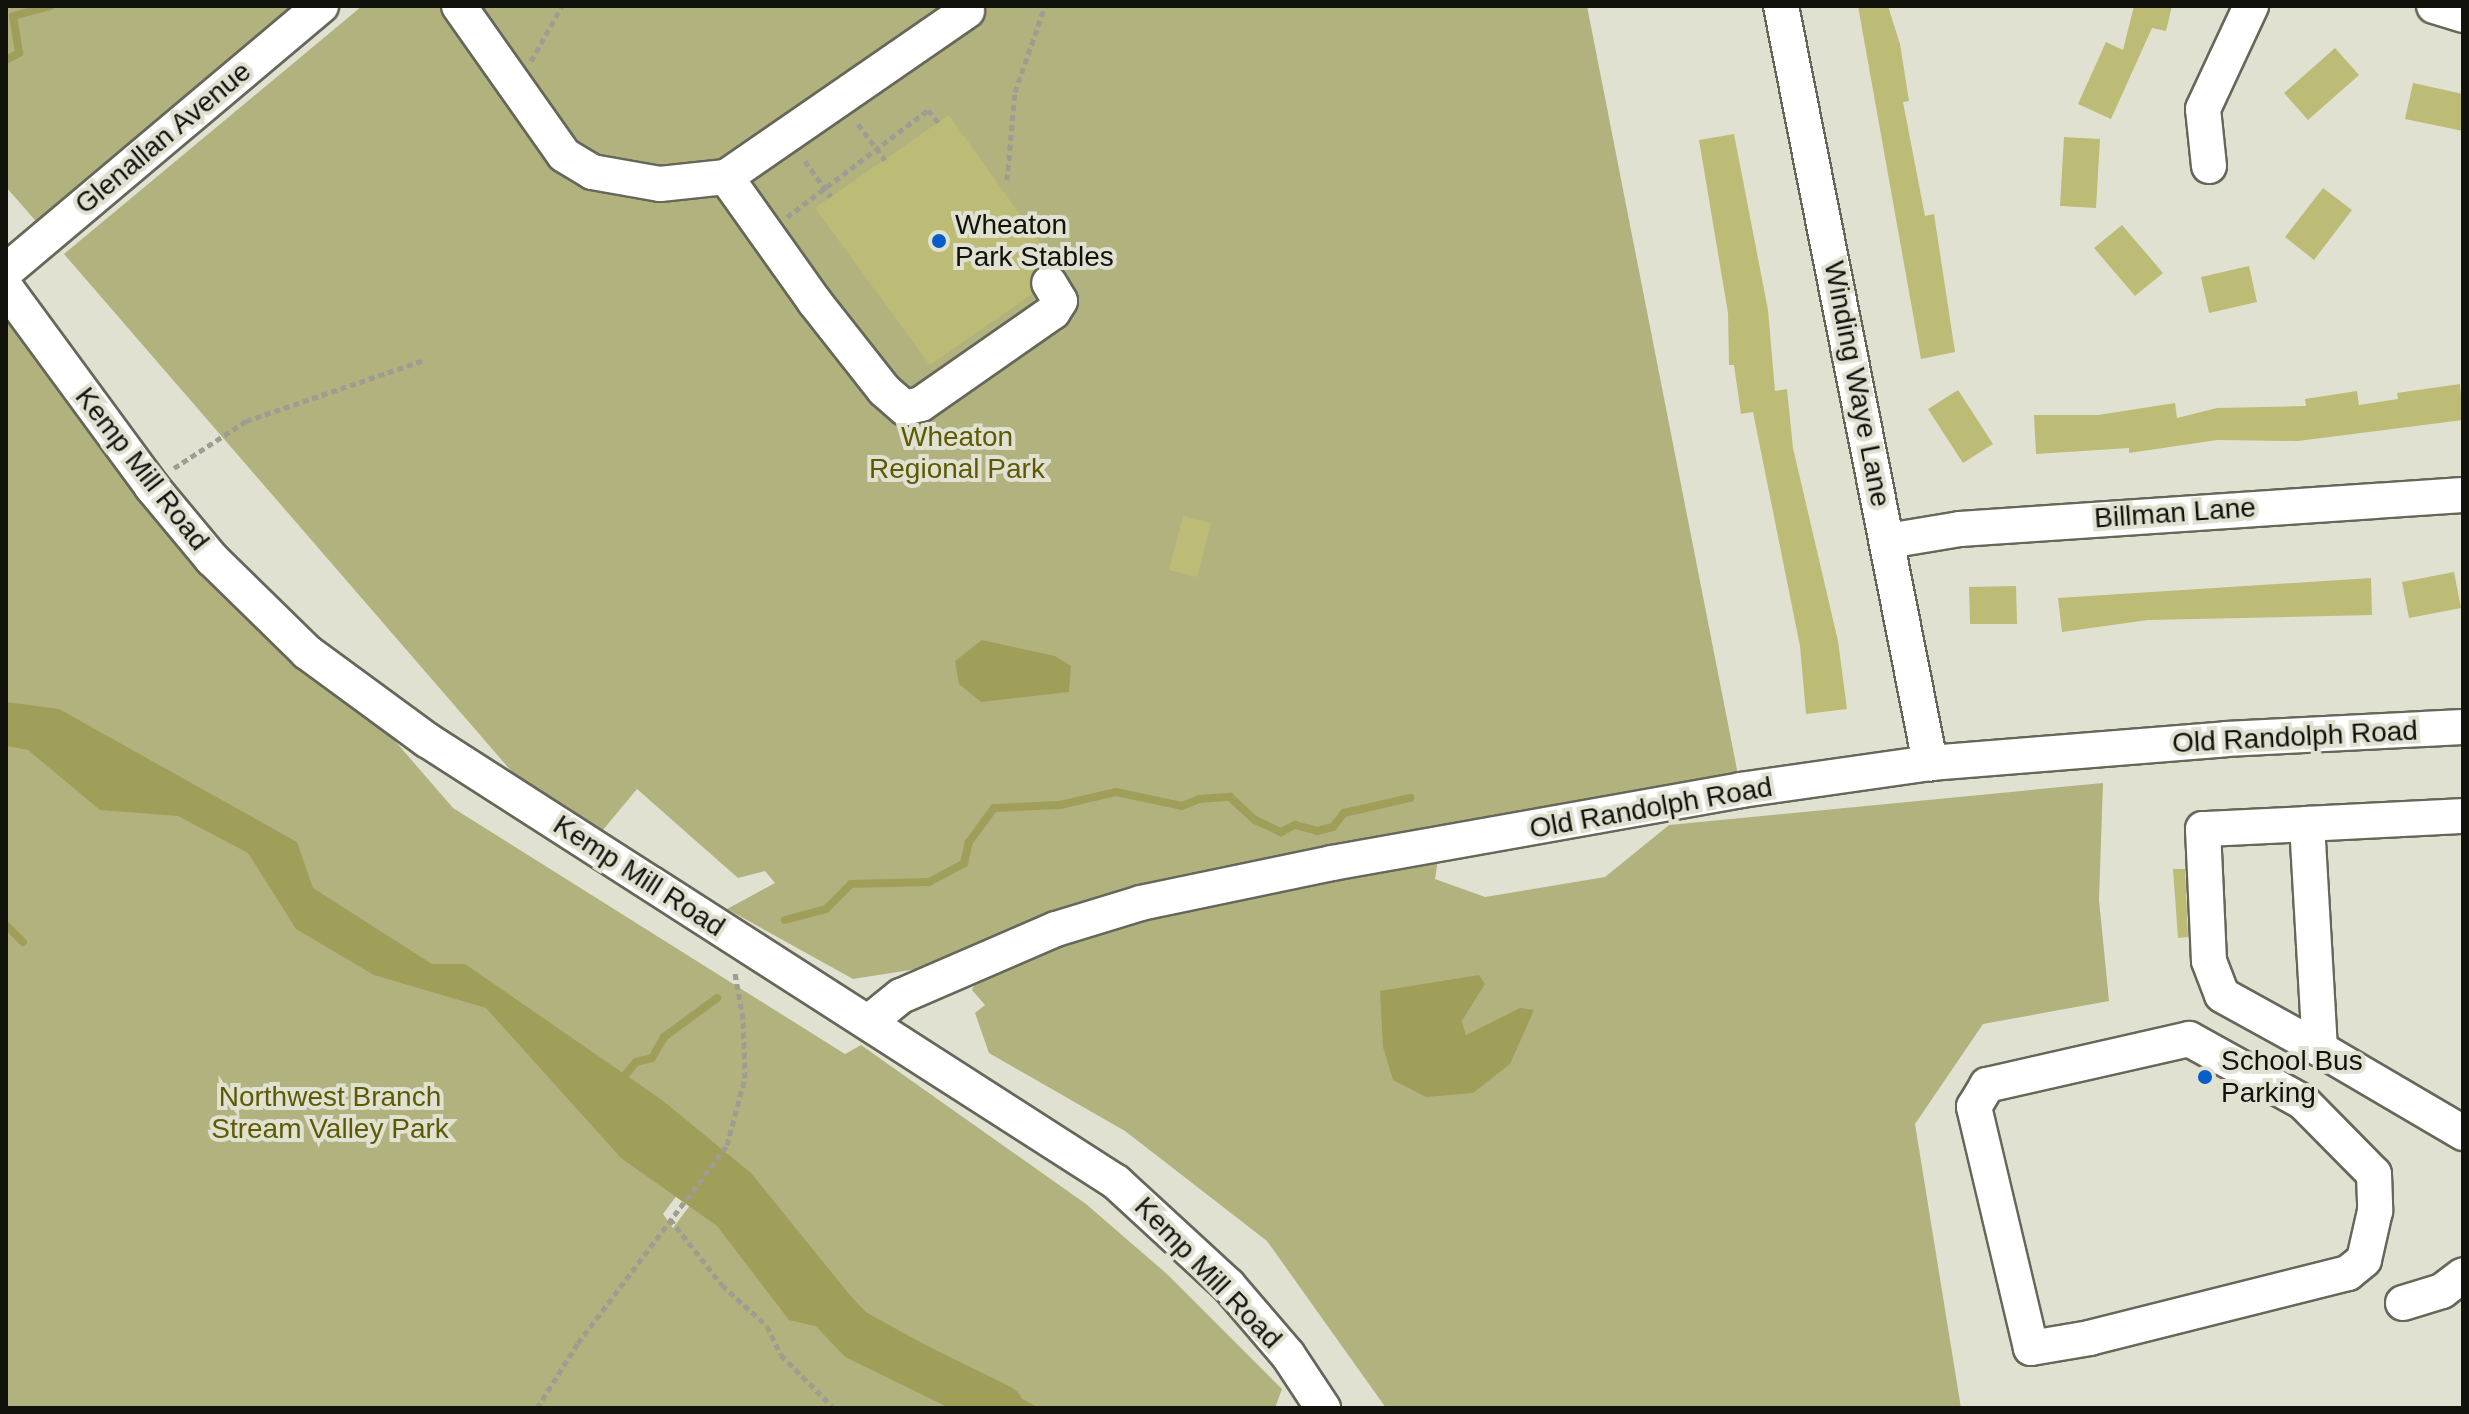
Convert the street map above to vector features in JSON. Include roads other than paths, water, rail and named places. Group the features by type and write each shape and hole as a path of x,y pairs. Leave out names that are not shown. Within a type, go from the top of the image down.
{"street":[{"name":"Glenallan Avenue","path":"6,271 321,6"},
{"path":"459,6 564,155 623,181 726,177 967,11"},
{"name":"Winding Waye Lane","path":"1781,6 1930,763"},
{"path":"2209,166 2203,109 2251,6"},
{"path":"2434,6 2463,15"},
{"path":"726,177 814,301 884,390 905,408 921,404 1053,312 1060,301 1049,283"},
{"name":"Kemp Mill Road","path":"6,288 152,487 271,619 364,696 1116,1182 1228,1285 1288,1355 1323,1408"},
{"name":"Billman Lane","path":"1888,541 1960,529 2463,495"},
{"name":"Old Randolph Road","path":"870,1021 901,996 958,970 1056,929 1141,903 1741,790 1930,763 2226,739 2463,727"},
{"path":"2461,816 2203,829 2209,961 2222,995 2463,1133"},
{"path":"2303,1102 2327,1054 2307,824"},
{"path":"2189,1039 2303,1102 2374,1174 2375,1211 2364,1260 2348,1273 2090,1338 2031,1348 1974,1107 1987,1085 2189,1039"},
{"path":"2403,1303 2442,1291 2463,1275"}],"waterway":[{"path":"6,60 19,53 13,16 50,6"},
{"path":"785,920 826,909 851,884 929,882 964,863 969,842 994,808 1060,805 1116,792 1182,806 1199,799 1230,797 1255,820 1281,832 1295,825 1317,831 1333,827 1344,813 1410,798"},
{"path":"6,925 23,942"},
{"path":"621,1080 636,1062 652,1058 664,1037 717,998"},
{"path":"815,1292 859,1338 1001,1408"}],"place":[{"name":"Wheaton Park Stables","path":"939,241"},
{"name":"School Bus Parking","path":"2205,1077"}],"park label":[{"name":"Wheaton Regional Park","path":"957,453"},
{"name":"Northwest Branch Stream Valley Park","path":"330,1113"}]}
